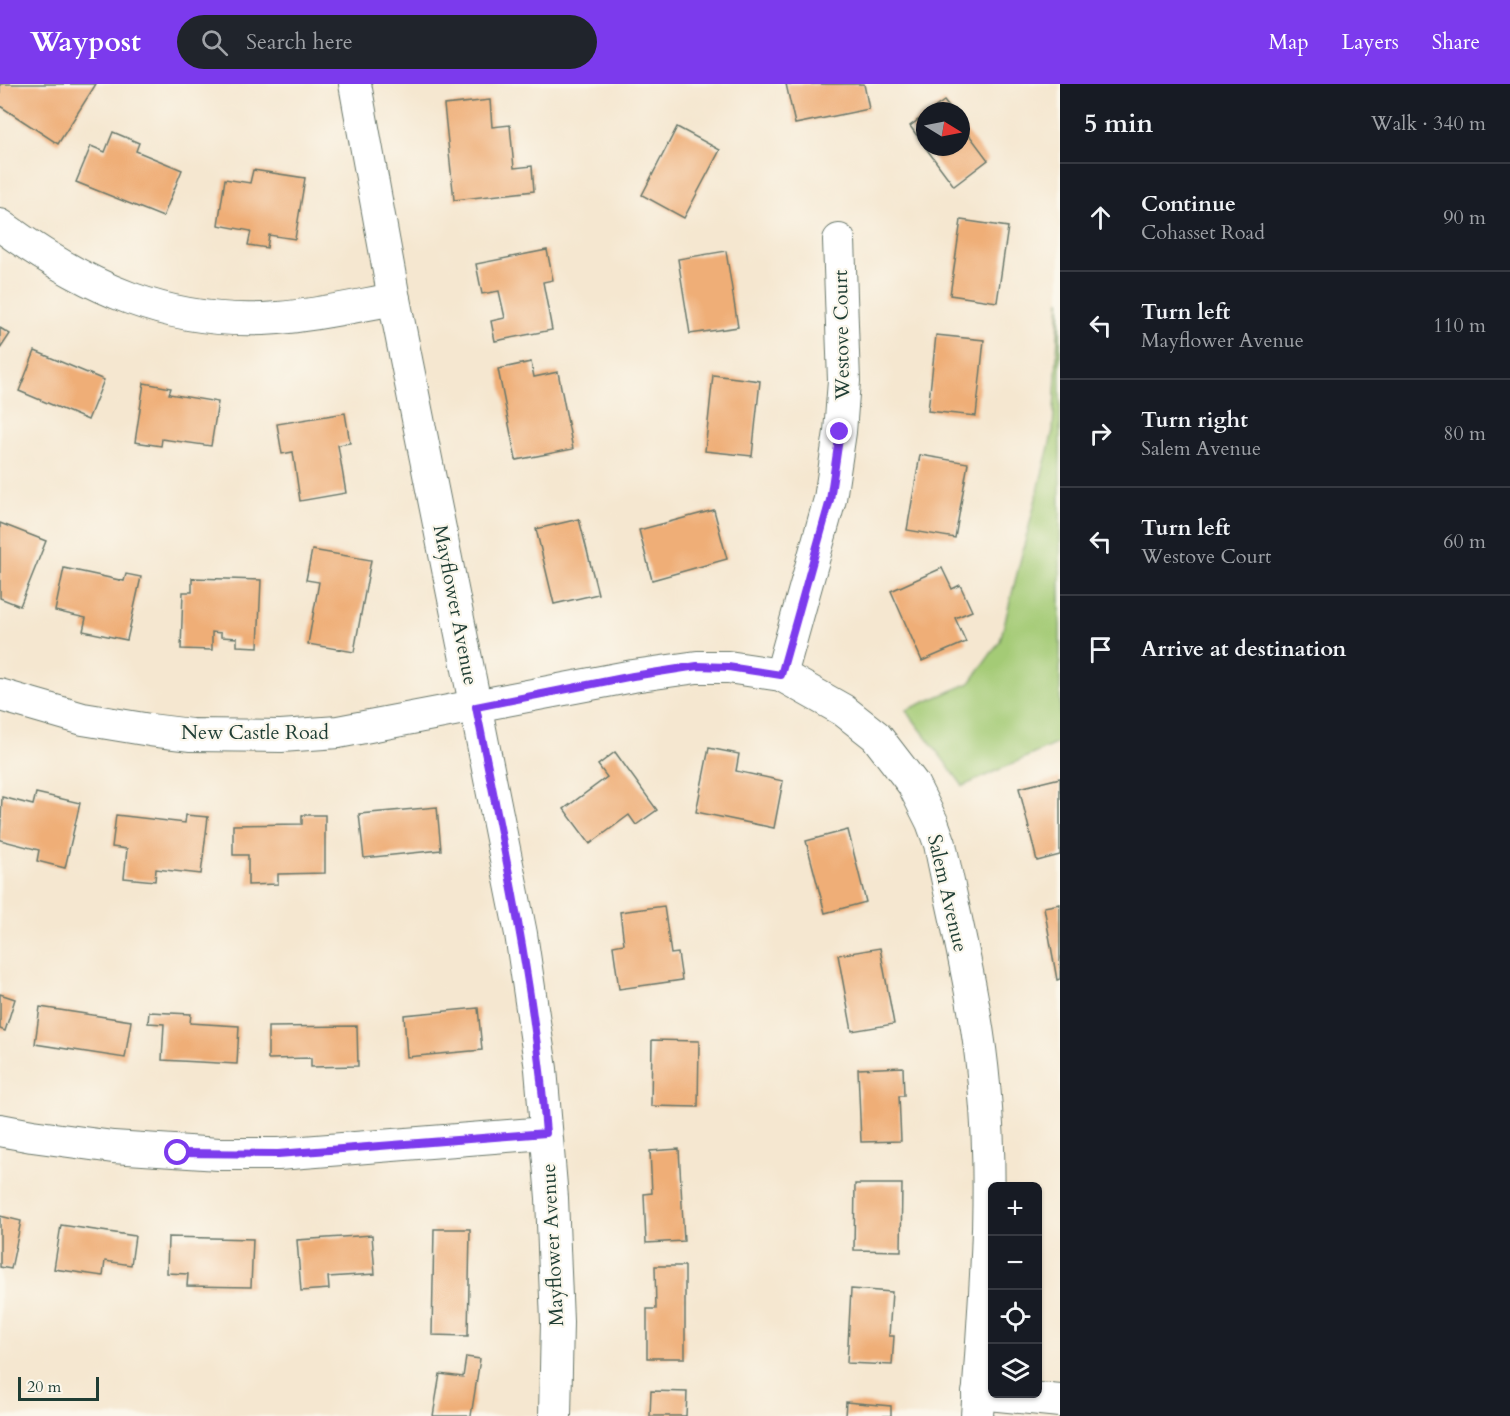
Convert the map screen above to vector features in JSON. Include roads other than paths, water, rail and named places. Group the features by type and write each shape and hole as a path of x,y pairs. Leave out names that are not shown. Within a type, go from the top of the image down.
{"street":[{"name":"Mayflower Avenue","path":"355,84 394,299 521,934 541,1069 556,1268 555,1416"},
{"path":"0,225 60,265 98,286 150,306 200,316 260,320 394,299"},
{"name":"Westove Court","path":"781,675 830,500 840,432 844,381 839,240"},
{"name":"Salem Avenue","path":"476,707 633,676 697,666 728,667 781,675 843,710 876,736 913,784 940,843 977,1025 984,1084 988,1143 989,1232 978,1405"},
{"name":"New Castle Road","path":"0,695 83,719 150,730 233,736 281,736 338,732 476,707"},
{"path":"0,1130 113,1148 219,1154 278,1154 546,1133"},
{"path":"978,1405 1060,1401"}]}
